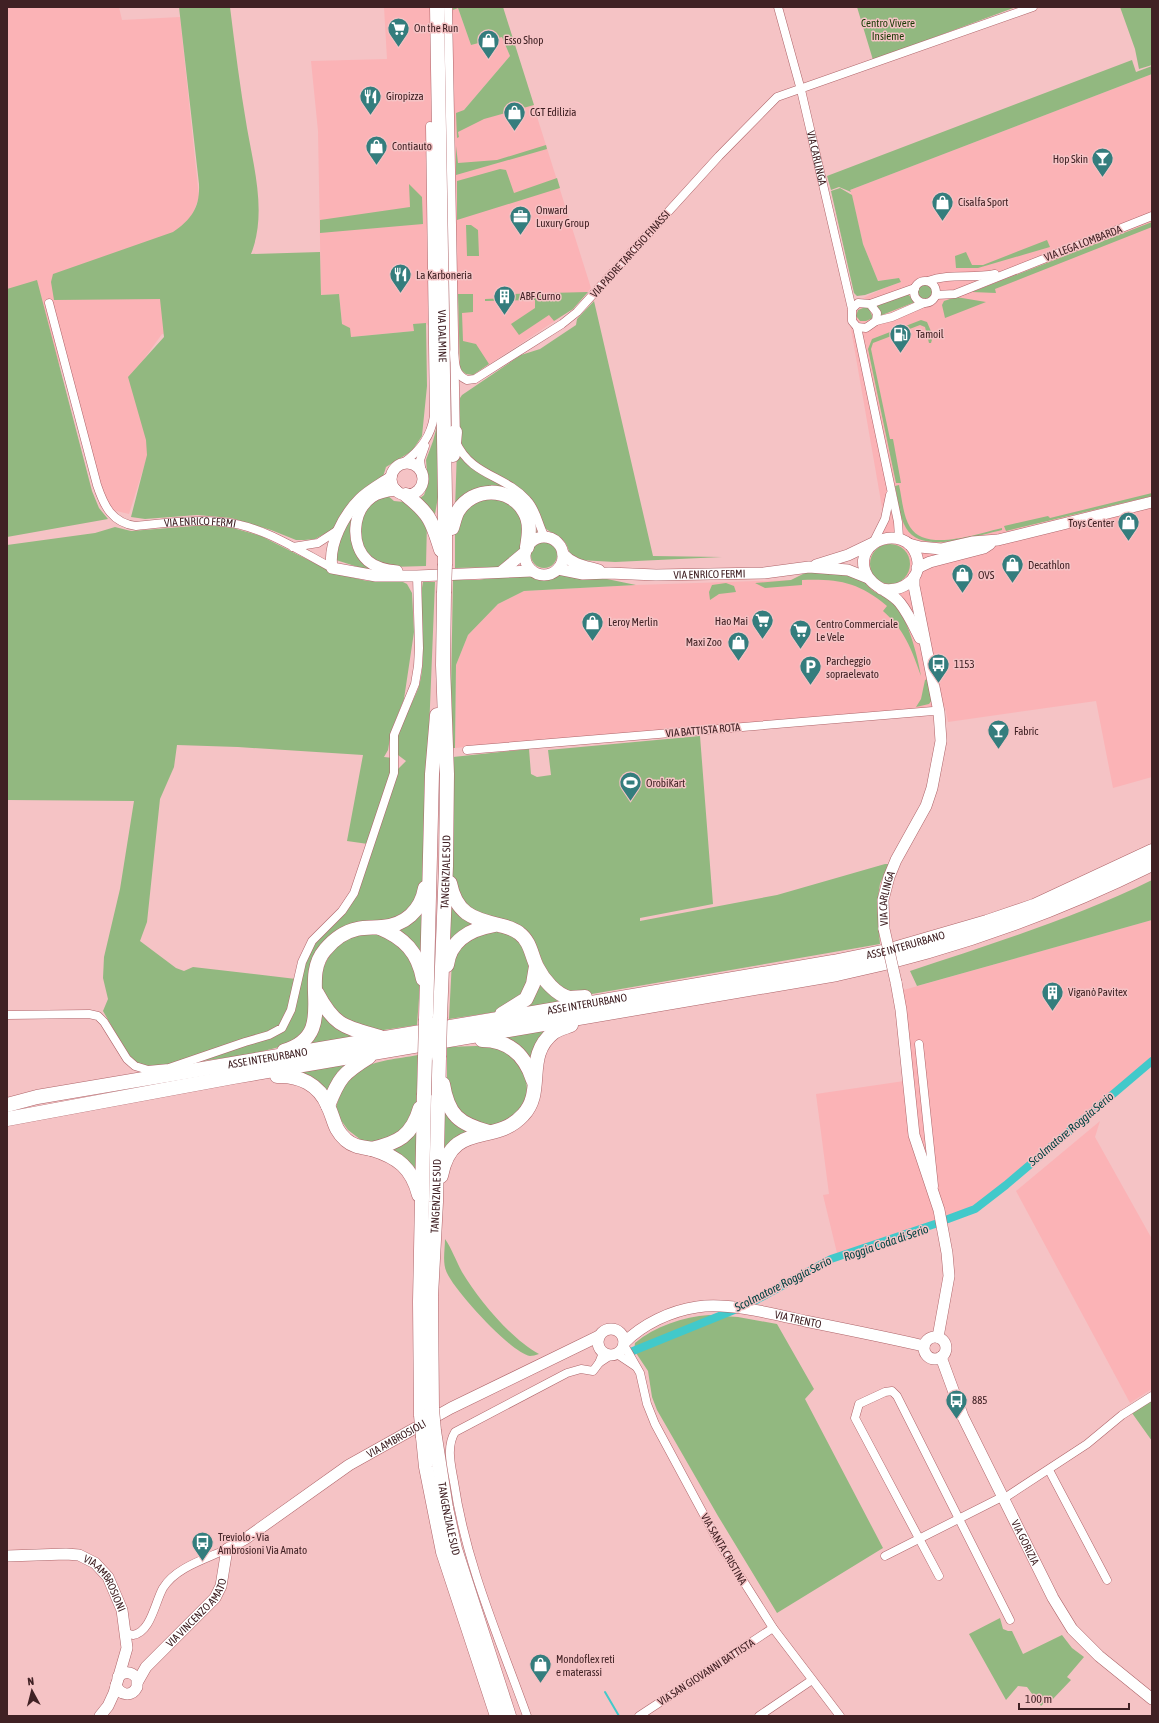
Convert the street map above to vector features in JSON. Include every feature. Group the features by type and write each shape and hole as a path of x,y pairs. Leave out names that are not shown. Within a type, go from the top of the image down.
{"highway":[{"path":"428,7 430,126"},
{"name":"VIA DALMINE","path":"437,7 445,490 445,564 442,665"},
{"path":"445,564 451,551 452,468 455,432"},
{"path":"401,492 427,514 435,532 445,564"},
{"path":"452,528 457,512 469,498 489,492 501,493 518,502 524,511 528,522 526,549"},
{"name":"TANGENZIALE SUD","path":"426,1412 436,1202 439,1058 433,1018 430,847 431,796 442,665"},
{"name":"TANGENZIALE SUD","path":"442,665 447,774 446,866 433,1018 424,1095 420,1318 426,1412 429,1434 456,1549 509,1716"},
{"path":"232,1071 294,1048 304,1040 316,1018 316,970 322,953 338,937 358,929 380,928 399,924 405,921 421,902 426,884 430,847"},
{"name":"ASSE INTERURBANO","path":"7,1119 384,1038 833,962 887,951 987,922 1034,906 1152,851"},
{"name":"ASSE INTERURBANO","path":"7,1105 37,1097 374,1053 449,1041 837,974 891,963 992,932 1043,914 1152,864"},
{"path":"446,866 452,894 460,908 472,917 512,929 524,938 532,951 536,966 548,983 558,992 570,998 586,997 594,1002"},
{"path":"433,1018 447,962 454,946 467,933 498,925"},
{"path":"380,928 397,936 414,952 433,1018"},
{"path":"495,1019 526,999 533,984 536,966"},
{"path":"316,990 325,1008 348,1029 384,1038"},
{"path":"436,1202 443,1164 451,1150 463,1139 506,1129 525,1114 533,1098 536,1062 541,1046 555,1032 588,1016"},
{"path":"449,1041 492,1040 506,1044 522,1057 534,1084"},
{"path":"328,1106 336,1084 349,1070 374,1053"},
{"path":"439,1058 443,1087 449,1107 454,1115 468,1125 489,1132"},
{"path":"232,1071 300,1078 316,1088 328,1106 332,1120 338,1131 347,1141 359,1148 371,1149 394,1158 406,1167 415,1180 422,1209"},
{"path":"371,1149 390,1144 410,1130 418,1116 424,1095"},
{"name":"TANGENZIALE SUD","path":"429,1434 426,1467 443,1552 497,1716"},
{"path":"471,1600 484,1626 515,1716"}],"street":[{"path":"448,7 455,432 460,452 467,460 475,467 520,493 528,501 545,537 534,539 526,549 502,571"},
{"name":"VIA CARLINGA","path":"778,7 801,90 852,309 852,321 857,327 898,522 904,541 916,555 917,601 939,712 941,741 932,788 926,806 896,860 883,900 884,929 896,982 905,1042 913,1129 942,1225 949,1276 938,1337"},
{"name":"VIA PADRE TARCISIO FINASSI","path":"454,353 456,369 464,379 475,379 570,319 719,156 777,97 801,90 1033,7"},
{"path":"7,1015 89,1014 98,1016 104,1022 126,1059 135,1066 148,1070 169,1068 269,1035 282,1028 291,1010 302,962 312,941 342,911 354,893 394,773 394,735 415,684 418,666 417,576 402,571 378,567 368,561 363,555 357,540 356,521 365,505 372,497 385,492 401,492 411,494 419,488 422,479 420,460 433,424 430,126"},
{"name":"VIA LEGA LOMBARDA","path":"876,321 892,317 924,303 930,302 936,295 955,294 1152,216"},
{"name":"VIA LEGA LOMBARDA","path":"870,304 915,288 922,281 928,281 941,276 986,276 1013,270"},
{"path":"928,281 934,285 936,295"},
{"path":"915,288 916,298 924,303"},
{"path":"852,309 862,302 870,304 877,313 876,321 866,328 857,327"},
{"name":"VIA ENRICO FERMI","path":"49,303 103,503 110,514 127,525 136,526 188,521 223,522 247,528 293,548 332,568 376,576 417,576 502,571 532,571 537,574 548,574 558,569 583,574 609,572 656,575 764,573 809,567 848,555 873,543"},
{"path":"332,568 332,548 341,528 360,499 391,477 395,468 403,464 420,449 428,438"},
{"path":"403,464 416,467 422,474"},
{"path":"391,477 391,482 401,492"},
{"name":"VIA CARLINGA","path":"891,492 885,519 873,543 867,550 864,560 864,569 868,578 900,603 926,650"},
{"path":"873,543 886,538 904,541 920,547 941,549 972,542 998,540 1152,502"},
{"path":"293,548 318,543 341,528"},
{"name":"VIA ENRICO FERMI","path":"545,537 550,538 559,544 563,554 569,560 579,565 609,572"},
{"path":"881,589 891,591 900,589 908,584 916,573 930,562 984,548 998,540"},
{"path":"526,549 526,562 532,571"},
{"path":"558,569 563,559 563,554"},
{"name":"VIA CARLINGA","path":"917,601 919,583 924,574 942,558"},
{"name":"VIA ENRICO FERMI","path":"809,567 848,570 868,578"},
{"name":"VIA BATTISTA ROTA","path":"467,750 741,726 933,711 939,712"},
{"path":"919,1044 931,1144 934,1195"},
{"name":"VIA TRENTO","path":"613,1350 635,1332 649,1324 683,1310 697,1307 731,1308 762,1312 924,1346"},
{"name":"VIA TRENTO","path":"599,1336 607,1329 618,1331 649,1324"},
{"path":"527,1716 482,1596 460,1520 449,1448 455,1432 462,1428 567,1373 581,1369 593,1371 613,1350 623,1336 618,1331"},
{"path":"599,1336 597,1343 613,1350"},
{"name":"VIA AMBROSIOLI","path":"227,1549 245,1539 349,1465 451,1408 599,1336"},
{"path":"938,1337 928,1339 924,1346 926,1354 929,1357 941,1357"},
{"name":"VIA GORIZIA","path":"938,1337 945,1342 946,1346 944,1354 941,1357 957,1405 1053,1598 1072,1629 1099,1656 1152,1699"},
{"path":"577,1347 613,1350"},
{"name":"VIA SANTA CRISTINA","path":"613,1350 636,1367 642,1380 645,1397 655,1424 718,1541 773,1628 840,1716"},
{"path":"939,1576 855,1418 859,1404 885,1392 892,1391 897,1396 1010,1620"},
{"path":"885,1556 1002,1498 1049,1470 1087,1444 1122,1415 1152,1396"},
{"path":"1049,1470 1107,1580"},
{"path":"126,1633 133,1635 142,1631 149,1620 163,1589 175,1574 227,1549"},
{"name":"VIA VINCENZO AMATO","path":"100,1716 108,1706 126,1675 146,1667 215,1598 221,1586 227,1549"},
{"name":"VIA AMBROSIONI","path":"7,1556 70,1554 81,1556 92,1561 103,1571 113,1587 122,1610 127,1648 126,1675"},
{"name":"VIA SAN GIOVANNI BATTISTA","path":"639,1716 773,1628"},
{"path":"126,1675 120,1691 127,1694"},
{"name":"VIA VINCENZO AMATO","path":"108,1706 136,1690 126,1675"},
{"path":"759,1716 812,1680"}],"shaded area":[{"path":"7,7 119,7 122,20 180,17 199,197 192,216 183,225 170,335 162,334 139,366 148,454 129,514 100,507 65,363 7,382"},
{"path":"384,7 458,8 471,45 502,37 510,56 464,110 533,104 591,288 573,309 473,375 464,374 426,323 414,331 350,337 342,324 339,294 321,295 318,131 311,61 387,59"},
{"path":"1152,74 1152,777 1113,788 1096,701 948,722 945,707 455,748 456,665 468,635 498,604 524,591 636,585 791,580 805,573 855,577 883,513 847,306 882,289 901,282 899,278 878,281 863,244 850,190"},
{"path":"1152,920 1152,1059 1005,1184 974,1208 944,1220 915,1135 900,991"},
{"path":"904,1081 938,1220 837,1253 823,1195 829,1194 816,1094"},
{"path":"1100,1121 1095,1137 1152,1239 1152,1389 1130,1403 1016,1191"}],"green space":[{"path":"179,7 230,7 242,98 258,191 258,223 256,239 251,254 320,252 321,295 339,294 342,324 350,328 351,337 414,331 413,324 426,323 427,386 422,436 412,451 386,467 382,480 337,527 315,539 296,540 271,530 231,518 197,515 145,519 131,517 147,455 146,440 128,377 164,337 160,299 54,300 51,282 53,274 173,232 180,227 194,212 198,199 199,184"},
{"path":"453,7 503,7 534,105 484,119 458,132 459,137 457,138 456,113 464,110 510,56 502,37 471,45 458,8 453,10"},
{"name":"Centro Vivere Insieme","path":"857,7 1016,7 873,60"},
{"path":"1120,7 1152,7 1152,65 1139,69 1135,49"},
{"path":"1132,60 1136,72 1152,66 1152,74 850,190 851,192 839,187 831,190 827,176"},
{"path":"546,145 547,149 456,175 456,146 458,163 497,160"},
{"path":"500,169 506,170 514,193 557,178 560,188 457,220 457,181"},
{"path":"409,184 422,197 423,224 320,233 320,220 410,207"},
{"path":"840,188 852,195 863,244 878,281 899,278 901,282 865,295 857,296 854,293 831,191"},
{"path":"1152,222 1152,227 995,289 996,293 972,292"},
{"path":"466,225 471,225 478,230 479,256 467,256"},
{"path":"1047,240 1050,247 978,268 956,268 955,256 966,252 972,265 983,265"},
{"path":"37,280 92,491 99,508 108,519 7,537 7,289"},
{"path":"922,284 928,284 933,289 931,298 928,300 922,300 917,295 917,289"},
{"path":"588,292 573,309 554,321 549,315 519,335 511,324 535,308 535,300 485,301 485,299 511,298 511,294"},
{"path":"907,293 915,302 877,317 873,306"},
{"path":"458,294 473,294 473,312 462,313 463,341 476,344 489,364 473,375 466,374 460,369"},
{"path":"956,297 986,302 945,318 942,305 944,301"},
{"path":"594,301 653,556 722,557 615,562 579,560 570,554 564,541 544,527 537,513 483,471 466,452 461,443 458,432 458,421 460,398 462,395 521,355 540,349 576,325 577,319"},
{"path":"868,306 873,318 866,321 860,321 856,316 858,310"},
{"path":"921,320 927,322 933,336 931,343 929,343 925,327 920,325 873,343 871,349 890,439 893,439 901,483 896,483 868,349 872,339"},
{"path":"438,422 438,497 435,514 419,499 424,495 428,484 426,460"},
{"path":"457,449 493,475 517,496 533,520 537,533 532,534 504,490 455,509"},
{"path":"899,485 906,518 910,527 918,535 928,539 940,540 967,537 1002,528 1002,530 951,541 924,541 914,536 906,528 899,507 895,486"},
{"path":"1152,493 1152,496 1006,531 1004,526 1048,516 1050,518"},
{"path":"387,495 394,501 404,502 427,521 426,566 391,567 372,559 363,548 359,524 370,503"},
{"path":"504,497 525,521 520,550 498,567 455,568 455,524 469,501"},
{"path":"351,517 353,521 353,537 379,570 361,568 336,560 337,546"},
{"path":"207,525 233,528 261,536 334,573 367,581 403,582 407,584 412,593 414,632 404,699 391,732 388,750 384,757 393,758 392,772 368,844 347,841 363,755 238,747 177,745 174,767 160,799 147,922 140,941 176,968 184,971 193,967 296,979 290,1010 281,1027 176,1063 151,1068 131,1060 103,1011 108,999 103,978 104,957 120,889 134,801 7,800 7,545 95,533 115,527 131,531"},
{"path":"544,542 553,546 557,555 553,564 544,568 535,564 531,555 535,546"},
{"path":"894,544 901,547 907,553 910,564 909,572 901,581 894,584 886,584 879,581 871,572 870,560 873,553 882,545"},
{"path":"526,571 538,577 549,578 558,574 607,579 636,585 524,591 498,604 468,635 456,665 455,748 453,748 451,688 453,580 479,580"},
{"path":"805,573 833,573 854,577 862,580 875,592 893,601 903,617 907,627 917,657 921,676 914,657 902,633 897,625 883,611 887,606 867,592 838,581 827,580 802,580 802,585 765,588 755,583 791,580"},
{"path":"423,582 435,582 423,880 418,895 409,910 401,916 386,920 362,921 348,925 336,931 324,941 319,976 310,1018 302,1035 293,1041 268,1050 197,1062 283,1029 304,962 314,941 344,912 398,769 406,761 398,755 397,739 416,694 421,676 423,655 420,603"},
{"path":"726,583 734,586 736,592 719,594 710,600 709,592 712,585"},
{"path":"928,679 932,700 929,704 916,707 921,699 925,680"},
{"path":"700,736 713,904 640,918 640,921 777,895 888,864 880,884 877,904 880,944 592,994 568,992 550,979 534,942 463,906 453,882 453,757 529,749 531,774 537,777 551,775 548,750"},
{"path":"1152,880 1152,920 917,986 910,971 1063,918 1123,894"},
{"path":"448,899 484,923 448,946"},
{"path":"423,906 423,959 391,928"},
{"path":"488,930 508,934 519,941 523,947 532,972 523,996 496,1012 449,1019 452,960 462,942"},
{"path":"370,932 387,936 412,958 420,985 417,1025 377,1031 343,1022 324,996 322,992 321,978 325,964 333,951 346,939"},
{"path":"538,979 567,1000 522,1009"},
{"path":"320,1010 363,1038 303,1046"},
{"path":"556,1026 533,1062 493,1037"},
{"path":"447,1047 494,1047 509,1053 516,1059 525,1076 527,1086 523,1105 518,1113 491,1129 462,1116 447,1088"},
{"path":"418,1055 416,1113 406,1131 378,1143 361,1140 348,1130 335,1112 340,1095 347,1083 355,1074 364,1067 375,1063"},
{"path":"355,1063 328,1098 292,1074"},
{"path":"443,1105 477,1132 443,1153"},
{"path":"420,1124 418,1177 386,1151 401,1144"},
{"path":"445,1239 462,1272 486,1306 517,1338 539,1354 530,1356 521,1352 510,1344 484,1320 452,1282 445,1269"},
{"path":"709,1315 738,1317 777,1324 814,1389 805,1399 883,1548 777,1613 718,1516 657,1410 652,1397 648,1371 634,1350 635,1343 660,1327 679,1320"},
{"path":"1152,1400 1152,1441 1132,1413"},
{"path":"1000,1618 1003,1629 1012,1631 1023,1654 1062,1635 1072,1648 1084,1657 1067,1677 1071,1680 1051,1701 1048,1699 1041,1706 1027,1687 1018,1686 1006,1700 969,1634"}],"waterway":[{"name":"Roggia Coda di Serio","path":"948,1219 975,1209 1006,1185 1152,1061"},
{"name":"Roggia Coda di Serio","path":"633,1351 749,1304 831,1259 935,1224"},
{"name":"Roggia Coda di Serio","path":"605,1692 619,1716"}],"place":[{"name":"On the Run","path":"399,48"},
{"name":"Esso Shop","path":"488,60"},
{"name":"Giropizza","path":"371,116"},
{"name":"CGT Edilizia","path":"514,132"},
{"name":"Contiauto","path":"376,166"},
{"name":"Hop Skin","path":"1103,178"},
{"name":"Cisalfa Sport","path":"942,222"},
{"name":"Onward Luxury Group","path":"521,236"},
{"name":"La Karboneria","path":"400,294"},
{"name":"ABF Curno","path":"504,316"},
{"name":"Tamoil","path":"901,354"},
{"name":"Toys Center","path":"1129,542"},
{"name":"Decathlon","path":"1012,584"},
{"name":"OVS","path":"963,594"},
{"name":"Hao Mai","path":"763,640"},
{"name":"Leroy Merlin","path":"592,642"},
{"name":"Centro Commerciale Le Vele","path":"801,650"},
{"name":"Maxi Zoo","path":"738,662"},
{"name":"1153","path":"938,684"},
{"name":"Parcheggio sopraelevato","path":"811,686"},
{"name":"Fabric","path":"998,750"},
{"name":"OrobiKart","path":"630,802"},
{"name":"Viganò Pavitex","path":"1052,1012"},
{"name":"885","path":"957,1420"},
{"name":"Treviolo - Via Ambrosioni Via Amato","path":"202,1562"},
{"name":"Mondoflex reti e materassi","path":"540,1684"}],"water label":[{"name":"Scolmatore Roggia Serio","path":"1071,1129"},
{"name":"Scolmatore Roggia Serio","path":"783,1284"}]}
